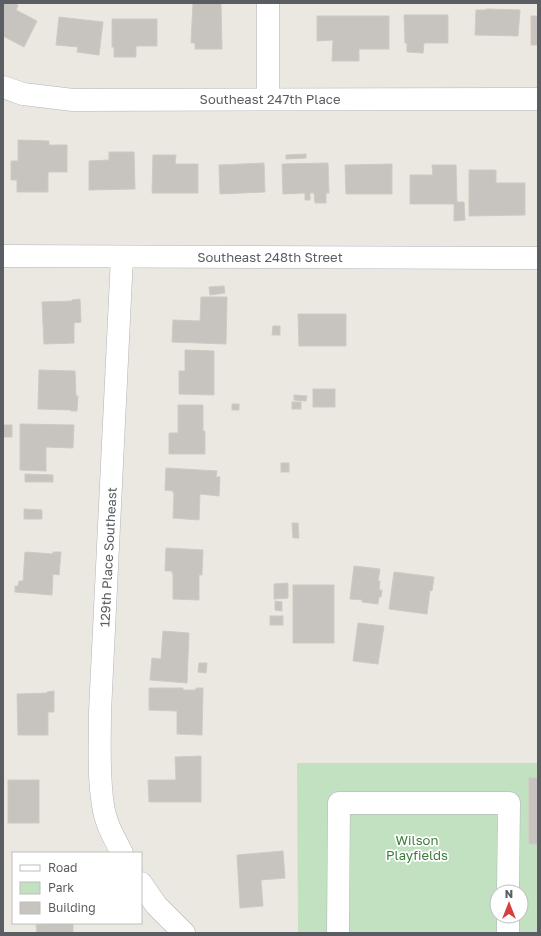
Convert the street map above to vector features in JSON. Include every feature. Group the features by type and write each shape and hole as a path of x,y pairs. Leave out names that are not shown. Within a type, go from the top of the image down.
{"street":[{"path":"268,3 268,98"},
{"name":"Southeast 247th Place","path":"3,87 23,94 73,100 268,98 538,99"},
{"name":"Southeast 248th Street","path":"3,256 538,258"},
{"name":"129th Place Southeast","path":"121,852 111,832 103,806 99,758 100,704 122,257"},
{"path":"338,933 338,802 509,803 508,884"},
{"path":"142,884 156,905 184,933"}],"green space":[{"name":"Wilson Playfields","path":"297,763 538,763 538,933 298,933"}],"building":[{"path":"3,3 14,3 18,5 16,10 37,21 24,47 3,36"},
{"path":"193,3 221,3 222,49 195,49 195,43 191,43"},
{"path":"476,10 520,10 518,36 475,35"},
{"path":"404,15 448,15 448,43 424,43 423,53 407,52 407,43 405,43"},
{"path":"317,16 389,16 389,49 359,49 359,61 332,61 333,40 317,41"},
{"path":"531,16 538,16 538,45 531,45"},
{"path":"59,17 103,22 99,55 77,52 78,47 56,45"},
{"path":"112,19 157,19 157,46 136,46 136,57 114,57 114,47 112,47"},
{"path":"18,140 49,141 49,145 67,145 67,172 48,172 48,192 17,192 17,180 11,180 11,161 18,161"},
{"path":"109,152 134,152 135,189 89,190 89,161 109,160"},
{"path":"306,154 306,158 286,159 286,155"},
{"path":"153,155 176,155 175,164 198,164 198,193 152,193"},
{"path":"264,163 265,192 220,194 219,165"},
{"path":"328,163 329,193 326,193 326,203 315,203 314,193 310,193 310,200 305,200 305,193 283,194 282,164"},
{"path":"392,164 392,194 346,194 345,165"},
{"path":"432,165 456,165 457,202 464,202 465,220 454,221 454,204 410,204 410,175 433,175"},
{"path":"469,170 496,170 496,183 525,183 525,215 469,216"},
{"path":"224,286 225,293 210,295 209,287"},
{"path":"201,297 227,297 226,344 172,342 173,320 200,321"},
{"path":"80,299 81,322 74,323 74,343 44,344 42,302 72,301"},
{"path":"298,314 346,314 346,346 299,346"},
{"path":"273,326 280,326 280,335 272,335"},
{"path":"185,350 214,351 214,395 179,394 179,371 185,371"},
{"path":"39,370 75,371 76,396 78,396 77,411 38,409"},
{"path":"313,389 335,389 335,407 313,407"},
{"path":"294,395 307,396 306,401 294,400"},
{"path":"292,402 301,402 301,409 292,409"},
{"path":"232,404 239,404 239,410 232,410"},
{"path":"178,405 203,405 205,454 169,454 169,433 178,433"},
{"path":"20,424 74,425 73,448 46,447 46,471 20,470"},
{"path":"3,425 12,425 12,437 3,437"},
{"path":"281,463 289,463 289,472 281,472"},
{"path":"166,468 217,471 216,477 220,477 219,496 200,494 199,520 173,518 174,493 173,491 165,490"},
{"path":"25,474 53,475 53,482 25,482"},
{"path":"24,509 42,510 42,519 24,519"},
{"path":"292,523 298,523 299,538 293,538"},
{"path":"166,548 203,550 202,575 199,575 199,600 173,599 173,574 172,571 165,571"},
{"path":"25,552 53,554 53,552 61,552 59,575 53,574 52,595 15,592 15,586 18,586 19,581 23,581"},
{"path":"354,566 380,569 378,581 380,581 379,590 382,590 378,604 362,602 363,600 350,599"},
{"path":"394,572 434,577 432,591 430,590 427,614 389,609"},
{"path":"288,583 288,598 274,599 274,584"},
{"path":"293,585 334,585 334,643 293,643"},
{"path":"275,601 282,602 282,611 275,610"},
{"path":"270,616 283,616 283,625 270,625"},
{"path":"358,623 384,626 378,664 353,661"},
{"path":"163,631 189,633 187,683 150,680 152,658 161,659"},
{"path":"199,663 207,663 206,673 198,672"},
{"path":"149,688 183,688 183,690 196,690 196,688 203,688 202,735 177,734 177,711 149,710"},
{"path":"54,691 54,712 48,712 48,735 18,735 17,694 47,693"},
{"path":"201,756 201,802 149,802 148,780 176,780 175,757"},
{"path":"529,778 538,778 538,844 529,844"},
{"path":"8,780 39,780 39,823 8,823"},
{"path":"283,851 285,878 261,880 263,906 240,908 237,855"},
{"path":"73,924 73,933 37,933 36,925"}]}
